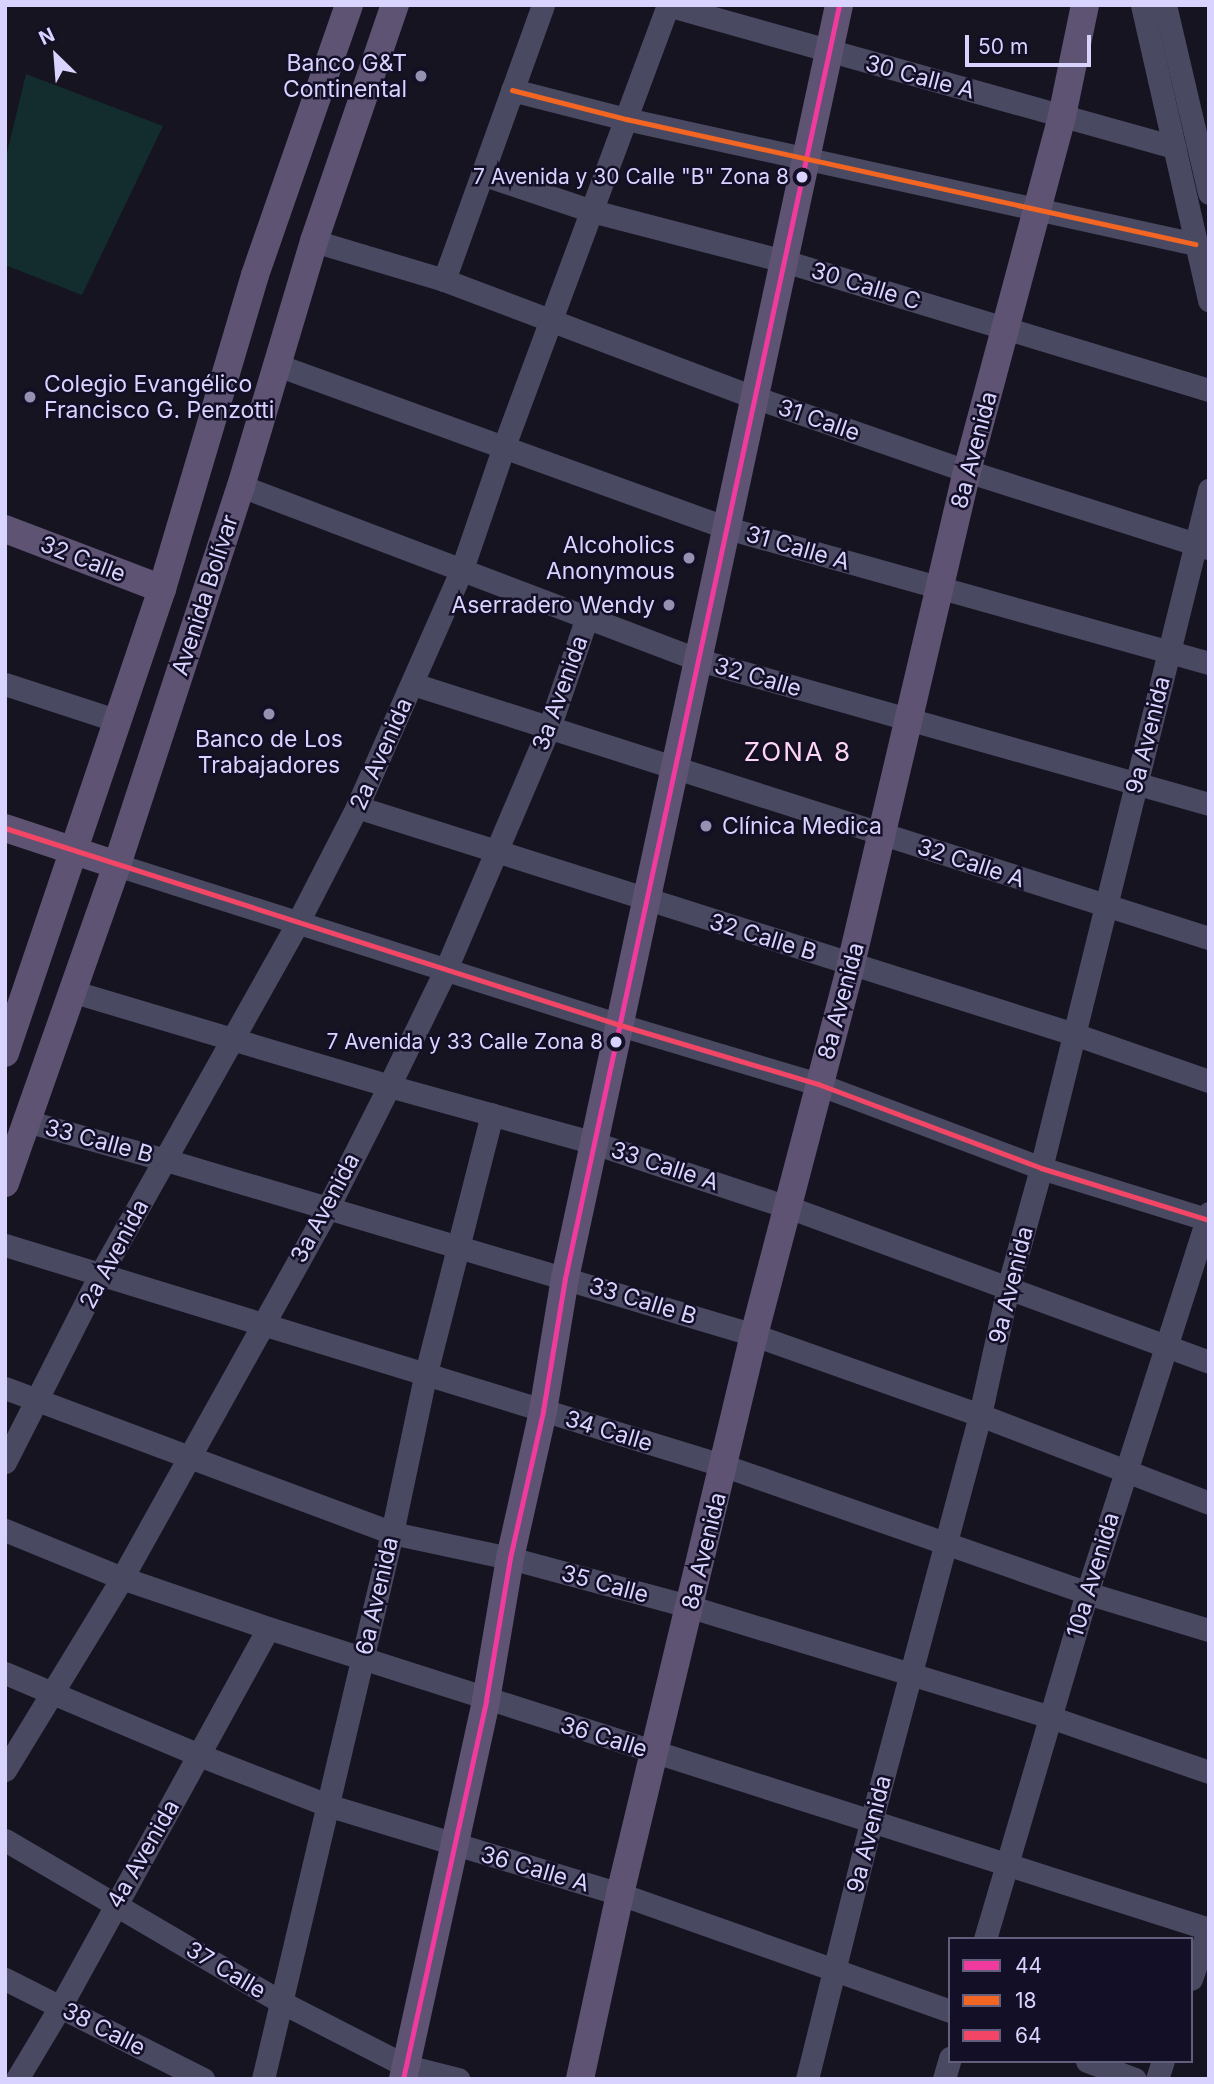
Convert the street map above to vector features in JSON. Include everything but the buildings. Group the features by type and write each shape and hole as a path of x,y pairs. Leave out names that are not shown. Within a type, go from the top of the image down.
{"main road":[{"name":"Avenida Bolívar","path":"5,1183 117,865 241,486 314,241 396,5"},
{"path":"404,2072 486,1700 510,1558 542,1411 565,1278 757,398 804,159 839,5"},
{"name":"8a Avenida","path":"580,2079 620,1894 691,1608 754,1335 851,964 967,471 1062,116 1085,5"},
{"name":"Avenida Bolívar","path":"5,1053 162,589 255,275 341,11"},
{"name":"32 Calle","path":"5,529 162,589"},
{"path":"5,828 117,865"}],"street":[{"path":"444,280 542,5"},
{"name":"30 Calle A","path":"668,5 1174,147"},
{"name":"2a Avenida","path":"5,1462 39,1400 100,1275 298,922 357,807 413,684 462,569 504,446 668,5"},
{"path":"1142,5 1209,301"},
{"path":"1166,6 1209,193"},
{"path":"512,90 626,119 1037,212 1195,244"},
{"name":"30 Calle C","path":"482,174 592,211 784,261 1209,390"},
{"name":"31 Calle","path":"314,241 444,280 757,398 967,471 1202,546"},
{"name":"31 Calle A","path":"277,365 727,528 1209,663"},
{"name":"32 Calle","path":"241,486 699,660 1209,804"},
{"name":"9a Avenida","path":"807,2079 871,1822 980,1415 1008,1288 1041,1168 1169,652 1202,546 1209,490"},
{"name":"3a Avenida","path":"5,1770 122,1578 327,1209 446,969 549,728 587,617"},
{"path":"5,684 118,720"},
{"name":"32 Calle A","path":"413,684 1209,939"},
{"name":"32 Calle B","path":"357,807 1074,1034 1209,1081"},
{"path":"117,865 620,1025 818,1084 1041,1168 1208,1217"},
{"name":"33 Calle A","path":"71,990 233,1041 594,1143 788,1207 1209,1362"},
{"name":"6a Avenida","path":"263,2079 392,1533 425,1377 492,1114"},
{"name":"33 Calle B","path":"26,1121 754,1335 980,1415 1209,1503"},
{"name":"10a Avenida","path":"986,1937 1087,1593 1208,1217"},
{"name":"34 Calle","path":"5,1245 425,1377 725,1466 1087,1593 1209,1630"},
{"name":"35 Calle","path":"5,1388 392,1533 510,1558 691,1608 1050,1717 1209,1772"},
{"name":"36 Calle","path":"5,1530 122,1578 268,1628 486,1700 1209,1929"},
{"name":"4a Avenida","path":"17,2079 60,2007 114,1904 268,1628"},
{"name":"36 Calle A","path":"5,1673 199,1755 327,1805 620,1894 948,2010"},
{"name":"37 Calle","path":"5,1840 404,2072 458,2079"},
{"path":"1193,1973 1209,1929"},
{"name":"38 Calle","path":"5,1979 203,2079"},
{"path":"1092,2063 1135,2079"}],"green space":[{"path":"26,74 163,126 82,295 5,265 5,161"}],"transit line":[{"name":"44","path":"403,2079 486,1700 510,1558 543,1411 565,1278 839,5"},
{"name":"18","path":"512,90 626,119 1195,244"},
{"name":"64","path":"5,828 620,1025 818,1084 1041,1168 1209,1220"}],"place":[{"name":"Banco G&T Continental","path":"421,76"},
{"name":"7 Avenida y 30 Calle \"B\" Zona 8","path":"802,177"},
{"name":"Colegio Evangélico Francisco G. Penzotti","path":"30,397"},
{"name":"Alcoholics Anonymous","path":"689,558"},
{"name":"Aserradero Wendy","path":"669,605"},
{"name":"Banco de Los Trabajadores","path":"269,714"},
{"name":"Clínica Medica","path":"706,826"},
{"name":"7 Avenida y 33 Calle Zona 8","path":"616,1042"}],"district":[{"name":"ZONA 8","path":"798,752"}]}
